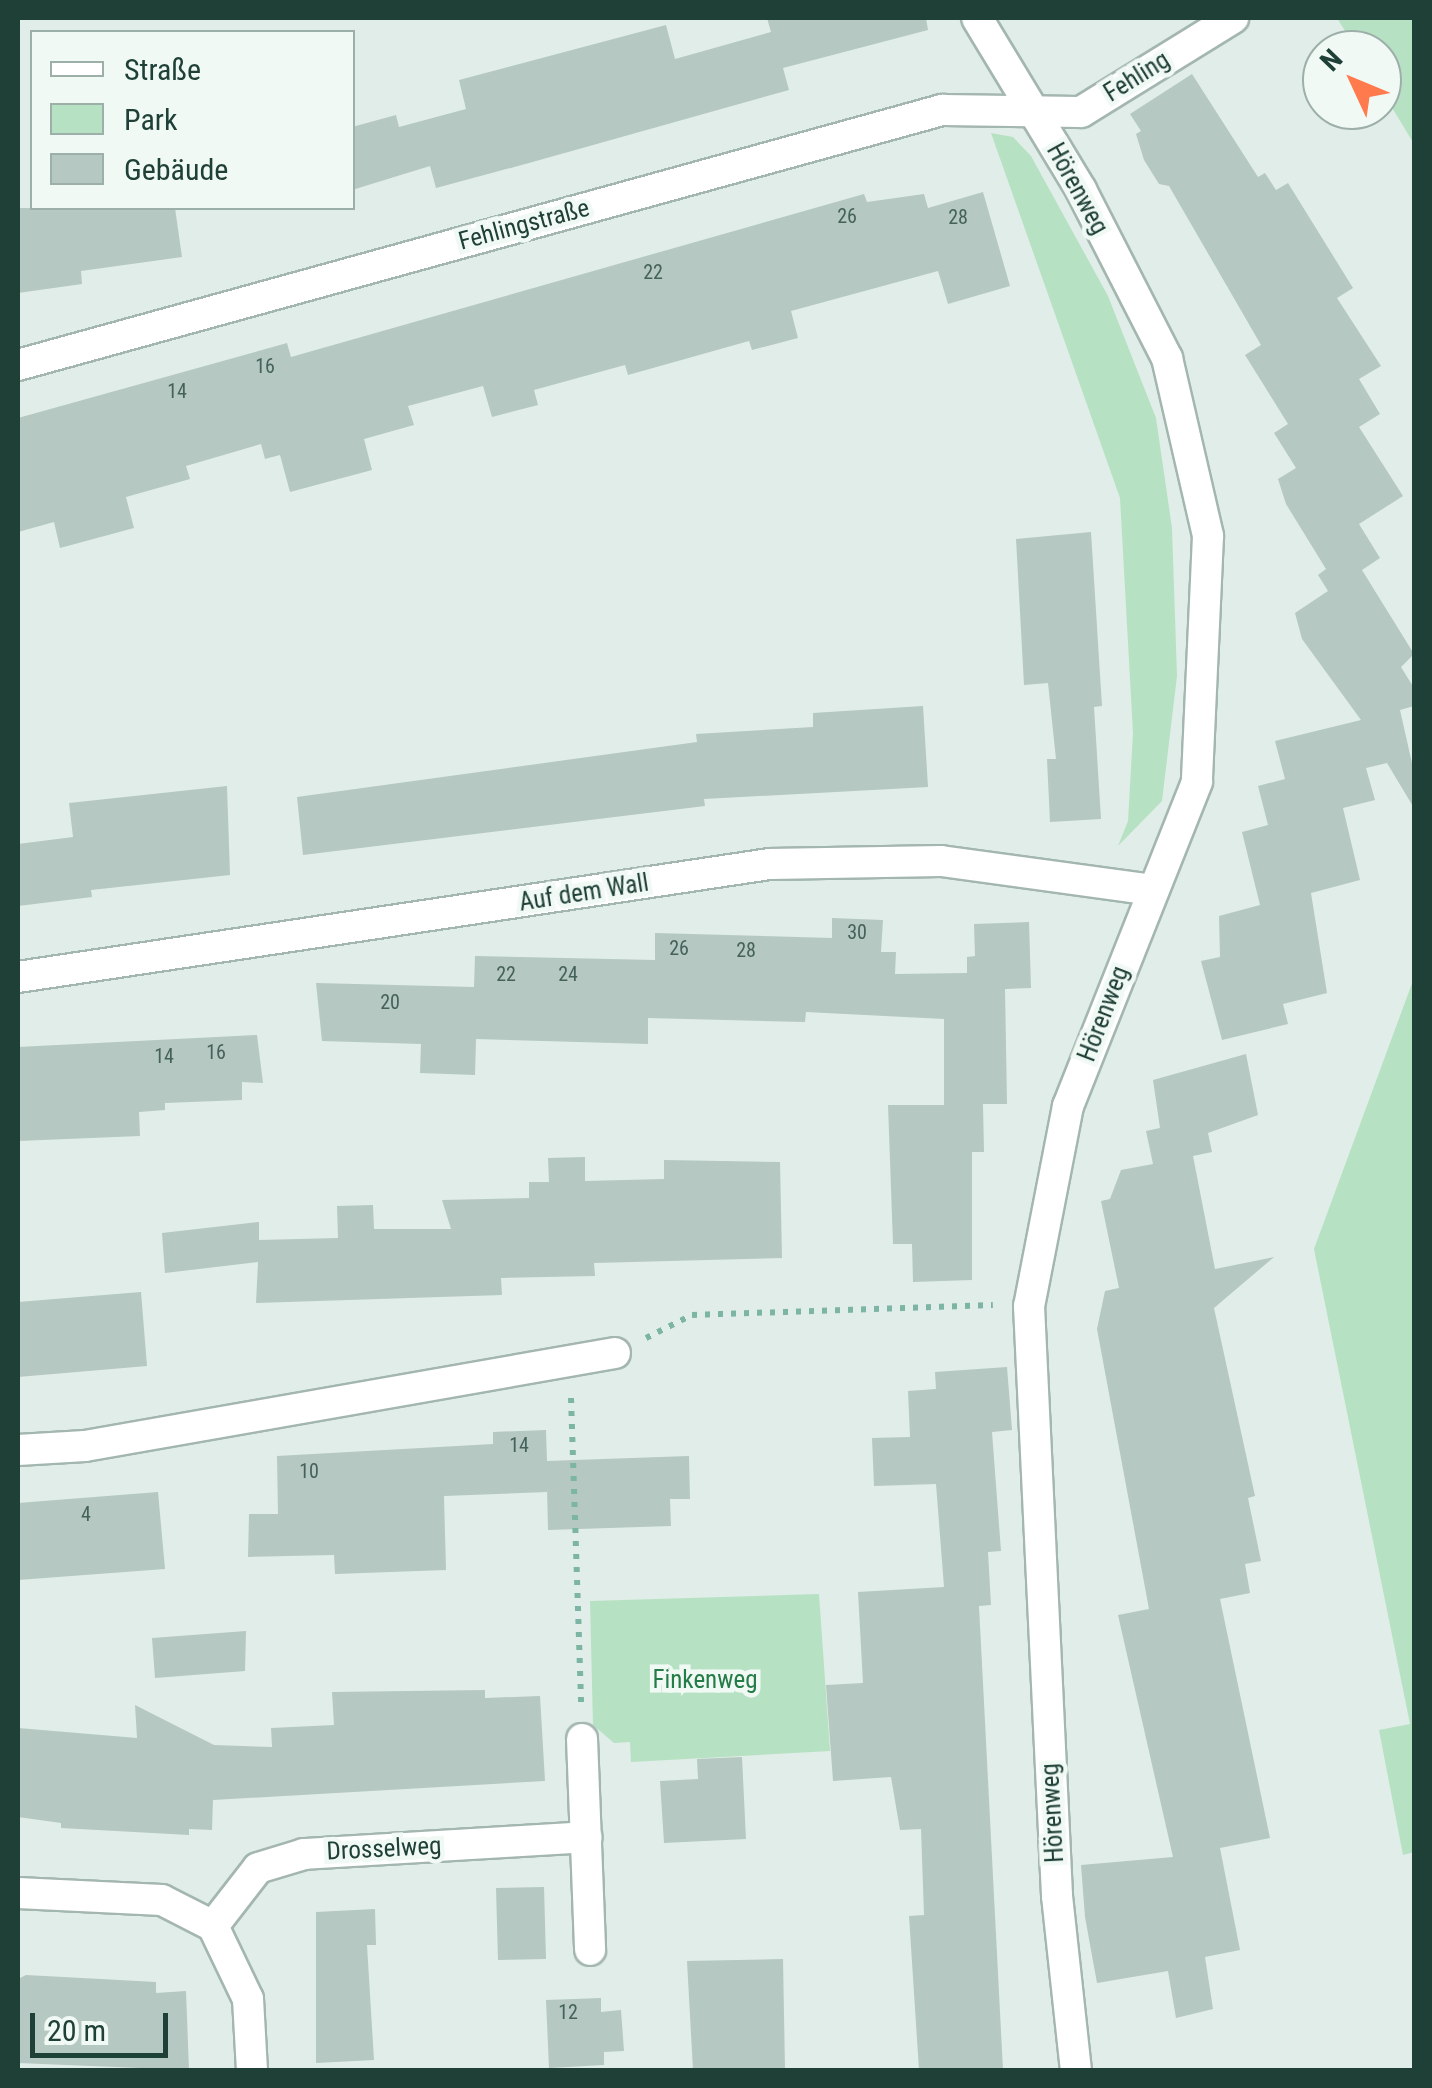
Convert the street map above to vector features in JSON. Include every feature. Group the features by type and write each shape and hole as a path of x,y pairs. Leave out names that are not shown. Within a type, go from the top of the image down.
{"street":[{"name":"Hörenweg","path":"977,18 1033,111 1166,358 1208,536 1197,782 1068,1106 1029,1306 1057,1896 1076,2070"},
{"name":"Fehling","path":"1033,111 1081,112 1233,18"},
{"name":"Fehlingstraße","path":"18,364 942,110 1033,111"},
{"name":"Auf dem Wall","path":"18,976 770,864 941,861 1152,890"},
{"path":"18,1450 84,1446 616,1353"},
{"path":"582,1739 590,1950"},
{"name":"Drosselweg","path":"212,1926 258,1868 304,1854 586,1838"},
{"path":"18,1893 162,1900 212,1926 248,1998 252,2070"}],"path":[{"path":"616,1353 692,1314 1029,1306"},
{"path":"570,1362 582,1739"}],"green space":[{"path":"1337,18 1414,18 1414,144 1402,124 1402,30 1344,30"},
{"path":"991,133 1013,137 1031,156 1108,296 1156,418 1172,528 1177,676 1162,801 1118,846 1128,821 1133,733 1120,498"},
{"path":"1414,978 1414,1852 1403,1855 1379,1730 1410,1724 1314,1249"},
{"name":"Finkenweg","path":"819,1594 830,1751 631,1762 630,1742 614,1743 593,1725 590,1601"}],"building":[{"path":"767,18 926,18 928,30 783,68 789,90 529,163 436,188 430,166 355,189 355,126 396,115 399,127 466,109 459,80 666,25 675,59 771,32"},
{"path":"1192,74 1258,177 1265,173 1276,190 1288,183 1353,288 1337,298 1381,366 1359,379 1380,414 1359,427 1403,496 1359,524 1380,558 1362,570 1414,654 1401,667 1414,688 1414,706 1400,710 1414,772 1414,808 1387,763 1366,768 1375,800 1343,808 1360,880 1311,893 1327,993 1283,1004 1288,1024 1222,1040 1201,961 1220,957 1219,916 1260,905 1242,832 1268,825 1258,786 1285,779 1275,741 1361,720 1302,639 1295,613 1328,591 1318,575 1326,569 1286,504 1278,479 1296,468 1274,433 1288,424 1245,355 1261,345 1169,186 1159,184 1144,160 1136,134 1141,131 1130,114"},
{"path":"983,192 1010,286 948,304 938,271 791,311 798,338 752,350 749,341 628,375 625,365 534,390 538,405 492,417 483,386 408,406 414,425 364,439 372,470 290,492 280,455 265,459 261,444 186,466 190,479 126,497 134,528 60,548 54,522 18,532 18,418 287,343 291,357 864,194 867,202 924,194 928,208"},
{"path":"18,208 175,210 182,257 81,271 82,284 18,293"},
{"path":"1091,532 1102,706 1094,707 1101,819 1050,822 1047,759 1056,759 1048,683 1024,685 1016,539"},
{"path":"923,706 928,787 704,799 705,806 303,855 297,797 697,742 696,734 813,727 813,713"},
{"path":"227,786 230,875 91,890 92,897 18,906 18,844 73,837 69,803"},
{"path":"832,918 883,920 881,952 896,952 895,974 967,973 967,957 975,956 974,924 1029,922 1031,988 1005,989 1007,1104 983,1104 984,1152 972,1152 972,1280 913,1282 912,1244 893,1244 888,1105 944,1105 944,1019 806,1012 805,1022 648,1018 648,1044 476,1039 475,1075 420,1073 421,1044 322,1041 316,983 474,987 475,956 655,960 655,933 832,938"},
{"path":"257,1035 263,1083 242,1082 242,1100 165,1103 165,1110 139,1112 140,1136 18,1141 18,1047"},
{"path":"1246,1054 1258,1115 1208,1133 1212,1152 1193,1156 1215,1269 1274,1257 1214,1308 1255,1496 1248,1498 1261,1561 1245,1564 1250,1593 1220,1599 1270,1838 1220,1848 1240,1950 1205,1957 1213,2009 1176,2018 1168,1971 1097,1983 1085,1917 1081,1865 1173,1857 1118,1615 1149,1609 1097,1329 1105,1291 1119,1288 1101,1201 1110,1199 1121,1170 1153,1164 1146,1131 1160,1128 1153,1080"},
{"path":"585,1157 585,1181 664,1179 664,1160 780,1162 782,1258 594,1263 595,1276 501,1278 502,1295 256,1303 258,1262 165,1273 162,1233 259,1222 259,1240 338,1238 337,1206 373,1205 374,1229 451,1229 442,1200 529,1198 529,1182 549,1182 548,1158"},
{"path":"141,1292 147,1366 18,1377 18,1302"},
{"path":"1007,1367 1012,1430 992,1432 1001,1551 988,1552 991,1605 979,1606 1003,2070 919,2070 909,1916 924,1915 921,1829 900,1830 891,1777 833,1781 826,1685 863,1683 858,1592 944,1587 936,1484 874,1486 872,1438 910,1437 908,1391 936,1389 935,1372"},
{"path":"546,1430 547,1461 689,1456 690,1499 670,1499 671,1526 548,1530 547,1486 547,1492 444,1496 446,1570 335,1574 334,1555 248,1557 249,1514 278,1514 277,1456 493,1444 493,1432"},
{"path":"158,1492 165,1569 18,1580 18,1503"},
{"path":"246,1631 245,1671 155,1678 152,1638"},
{"path":"485,1690 485,1698 540,1696 545,1781 213,1800 212,1830 189,1829 189,1835 61,1828 61,1823 18,1817 18,1728 137,1738 135,1705 214,1745 272,1747 271,1728 334,1725 332,1692"},
{"path":"742,1757 746,1839 664,1843 660,1781 698,1779 697,1759"},
{"path":"544,1887 546,1959 498,1960 496,1888"},
{"path":"375,1909 376,1945 367,1945 374,2060 316,2063 316,1912"},
{"path":"783,1959 785,2070 693,2070 687,1961"},
{"path":"26,1975 156,1982 156,1993 186,1991 189,2070 18,2063 18,1979"},
{"path":"601,1998 601,2012 621,2010 624,2051 604,2052 604,2065 549,2068 546,2000"}]}
